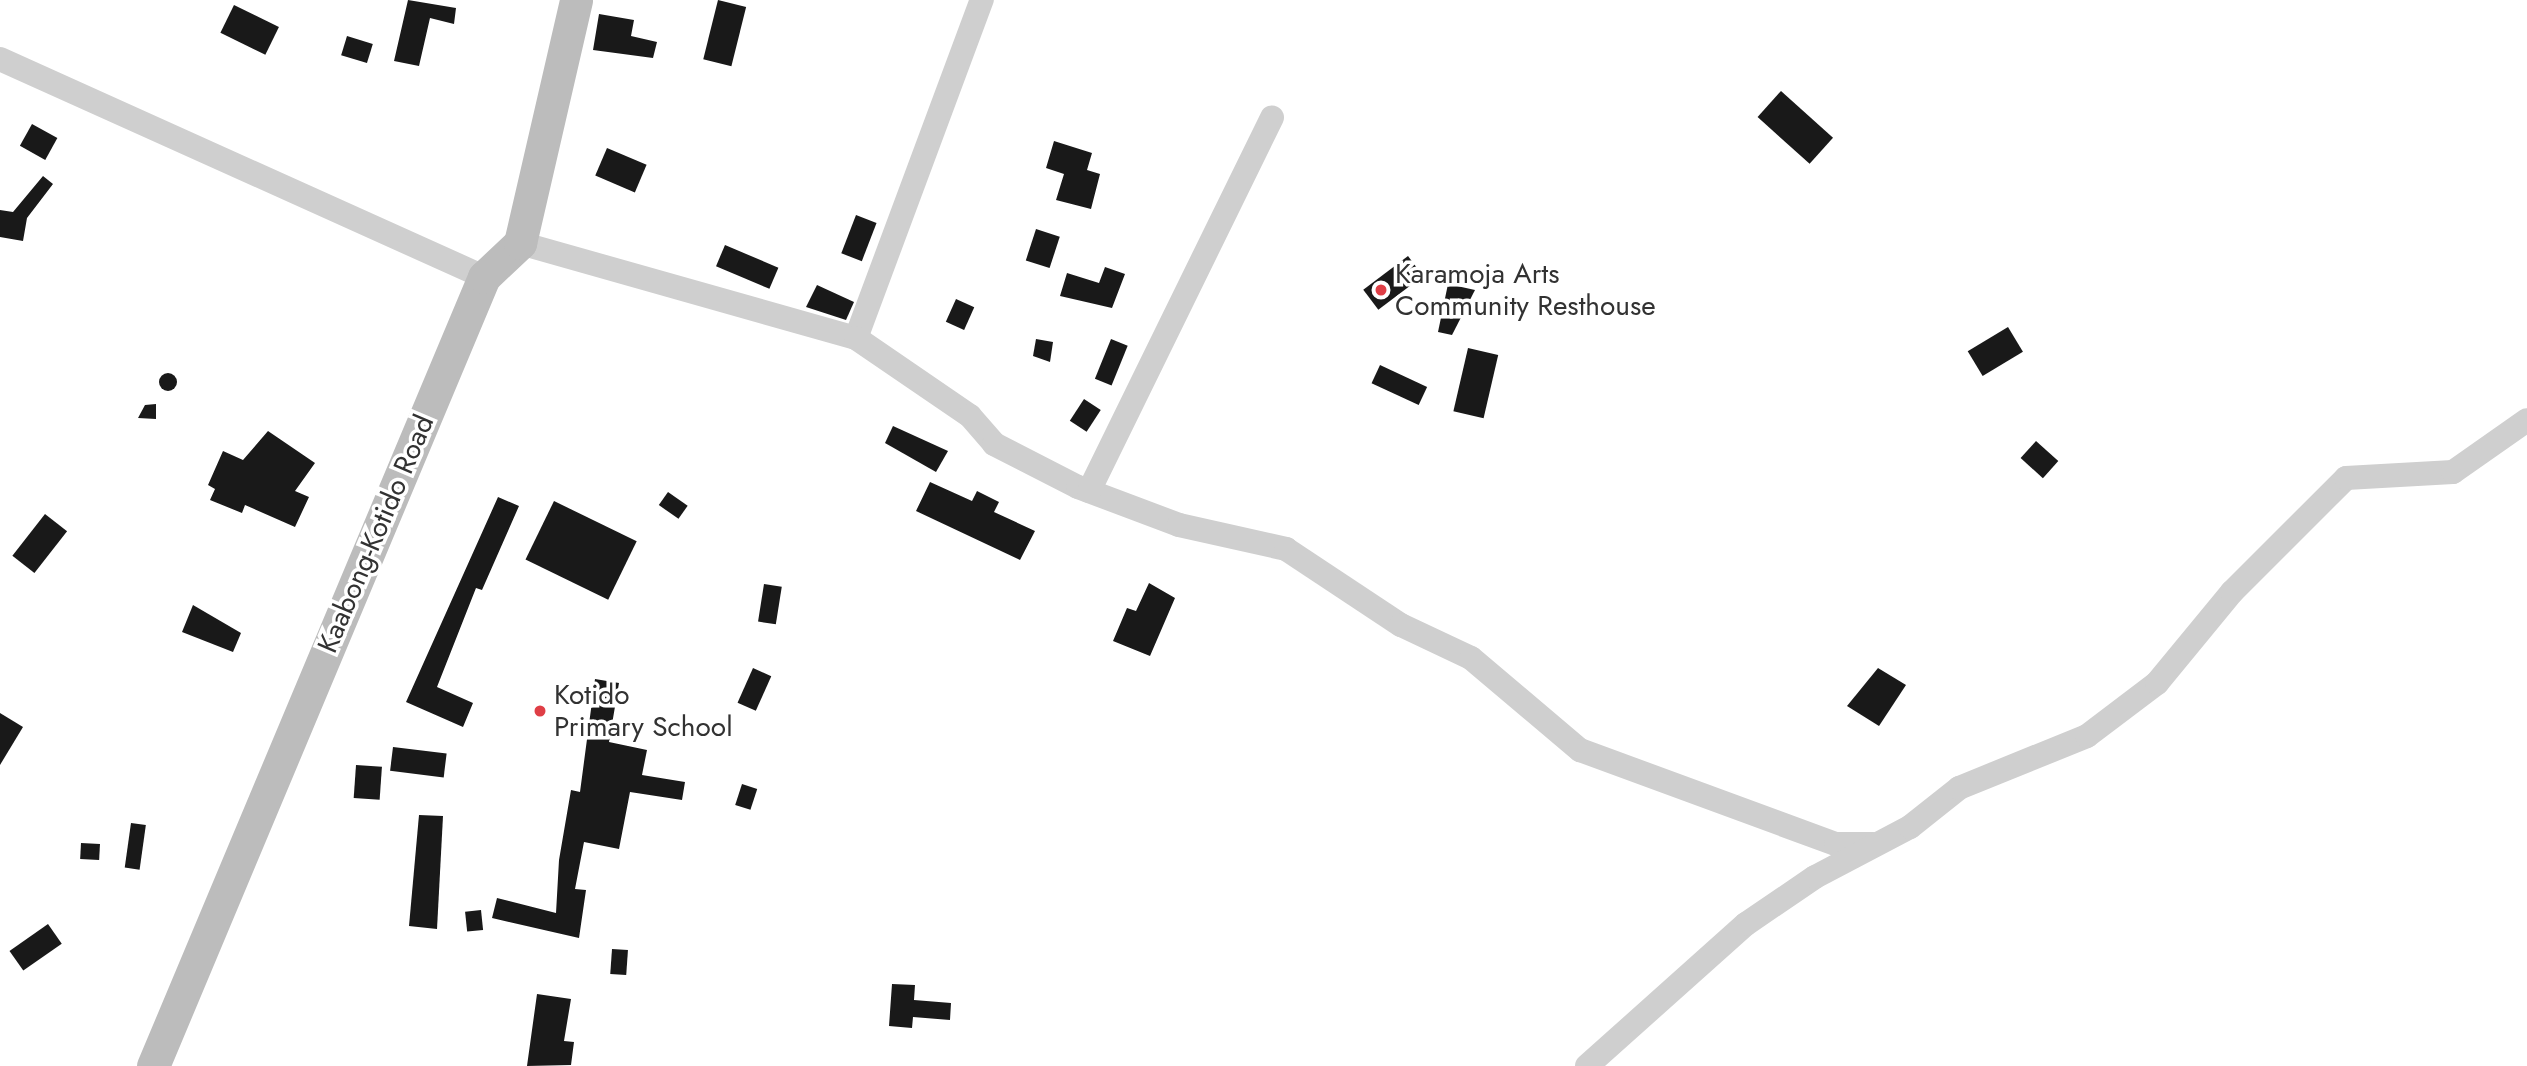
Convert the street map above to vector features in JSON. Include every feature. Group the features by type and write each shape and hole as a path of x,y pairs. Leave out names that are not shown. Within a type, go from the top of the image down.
{"main road":[{"path":"520,243 576,0"},
{"name":"Kaabong-Kotido Road","path":"153,1066 484,277 520,243"}],"street":[{"path":"856,338 982,0"},
{"path":"0,59 484,277"},
{"path":"1089,491 1272,117"},
{"path":"520,243 856,338 970,416 995,444 1089,491 1180,525 1286,550 1401,625 1471,658 1580,750 1836,844 1878,844"},
{"path":"1587,1066 1746,924 1878,844 1959,788 2087,736 2157,683 2232,592 2346,478 2453,472 2527,420"}],"building":[{"path":"408,0 456,8 454,24 430,18 419,66 394,61"},
{"path":"718,0 746,7 731,66 703,59"},
{"path":"234,5 279,27 265,55 220,33"},
{"path":"599,14 634,20 631,36 657,42 653,58 593,50"},
{"path":"347,36 373,44 367,63 341,55"},
{"path":"1781,91 1833,138 1810,164 1758,117"},
{"path":"32,124 57,138 45,160 20,146"},
{"path":"1054,141 1092,153 1087,170 1100,174 1091,209 1056,200 1064,174 1046,168"},
{"path":"607,148 647,165 635,192 595,176"},
{"path":"43,176 53,184 27,218 23,241 0,237 0,210 13,212"},
{"path":"856,215 877,223 862,261 841,253"},
{"path":"1036,229 1060,237 1050,268 1026,260"},
{"path":"725,245 778,268 769,289 716,266"},
{"path":"1408,256 1423,276 1378,310 1363,290"},
{"path":"1105,267 1125,274 1112,308 1060,296 1067,273 1099,283"},
{"path":"1448,284 1475,290 1452,335 1438,332"},
{"path":"817,285 854,302 846,320 806,307"},
{"path":"956,299 974,307 964,330 946,322"},
{"path":"2008,327 2023,352 1983,376 1968,351"},
{"path":"1036,339 1053,342 1050,362 1033,356"},
{"path":"1111,339 1128,346 1112,386 1095,379"},
{"path":"1468,348 1498,355 1484,418 1453,411"},
{"path":"1380,365 1427,387 1419,405 1372,383"},
{"path":"168,373 174,376 177,382 174,388 168,391 162,388 159,382 162,376"},
{"path":"1084,399 1101,410 1087,432 1070,421"},
{"path":"156,404 156,419 138,418 145,405"},
{"path":"893,426 948,451 936,472 885,443"},
{"path":"268,431 315,463 295,491 309,497 295,527 245,505 242,513 210,500 215,489 208,485 223,451 243,460"},
{"path":"2036,441 2058,461 2043,478 2021,458"},
{"path":"930,482 972,501 977,491 999,502 994,512 1035,531 1020,560 916,511"},
{"path":"668,492 688,506 678,519 659,505"},
{"path":"498,497 519,506 482,590 476,588 437,687 473,703 463,727 406,702"},
{"path":"554,501 637,541 608,600 526,559"},
{"path":"45,514 67,531 34,573 12,556"},
{"path":"1149,583 1175,598 1150,656 1113,641 1127,608 1136,611"},
{"path":"764,584 782,587 776,624 758,622"},
{"path":"193,605 241,633 233,652 182,632"},
{"path":"753,668 771,676 756,711 738,703"},
{"path":"1878,668 1906,685 1879,726 1847,706"},
{"path":"595,679 619,683 609,742 647,750 642,775 685,782 682,800 630,792 619,849 584,842 575,889 586,890 579,938 492,918 497,898 556,913 559,860 571,790 580,792"},
{"path":"0,713 23,727 0,765"},
{"path":"393,747 447,754 444,777 390,771"},
{"path":"356,765 382,767 380,800 354,798"},
{"path":"742,784 757,789 750,810 735,805"},
{"path":"419,815 443,816 437,929 409,926"},
{"path":"131,823 146,825 140,870 125,868"},
{"path":"81,843 100,844 99,860 80,859"},
{"path":"481,910 483,930 467,932 465,912"},
{"path":"48,924 62,944 23,971 9,951"},
{"path":"612,949 628,950 626,975 610,974"},
{"path":"892,984 915,985 914,1000 951,1003 950,1020 913,1017 912,1028 889,1026"},
{"path":"537,994 571,999 564,1041 574,1042 571,1065 527,1066"}],"place":[{"name":"Karamoja Arts Community Resthouse","path":"1381,290"},
{"name":"Kotido Primary School","path":"540,711"}]}
